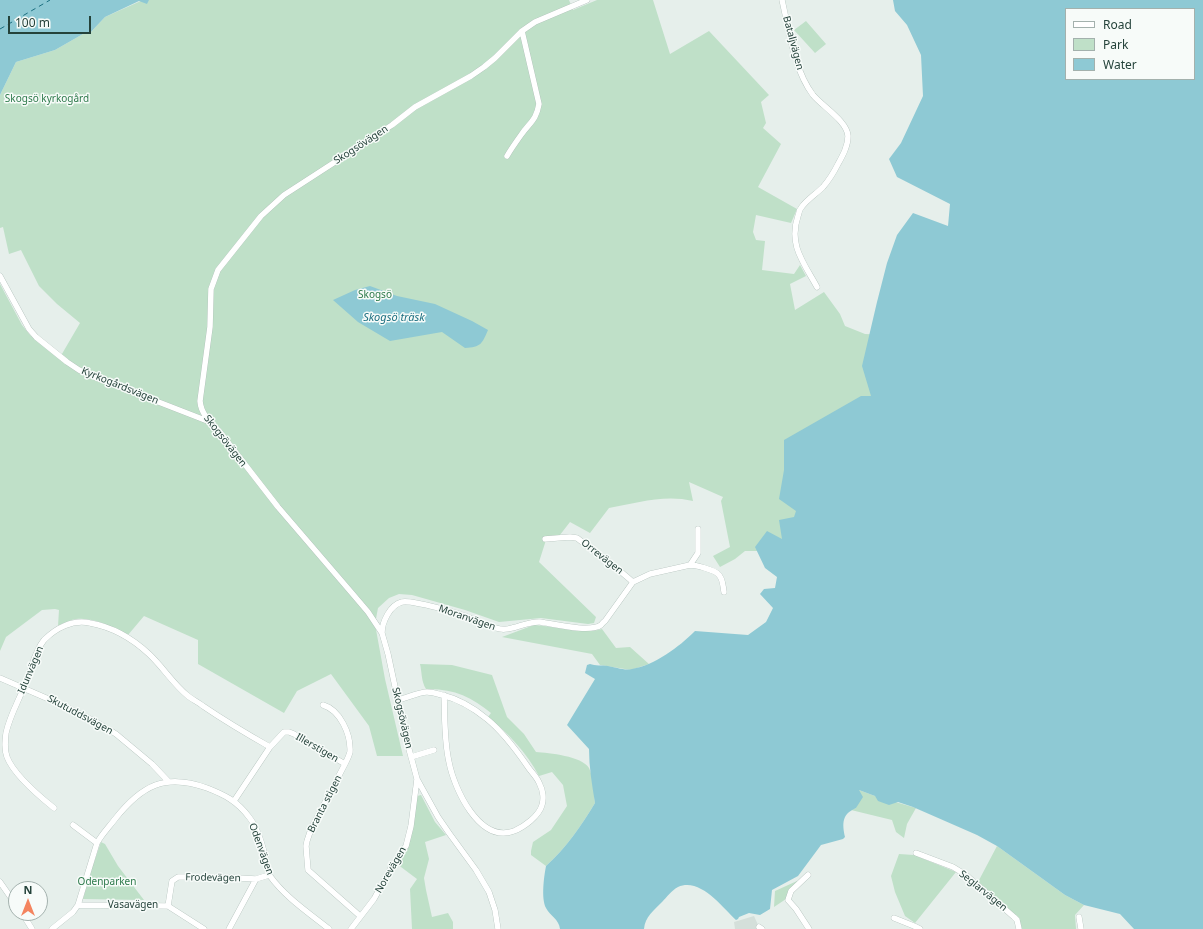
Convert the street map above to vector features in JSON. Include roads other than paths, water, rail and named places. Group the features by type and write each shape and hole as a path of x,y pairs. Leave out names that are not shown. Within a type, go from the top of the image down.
{"street":[{"name":"Skogsövägen","path":"498,929 498,923 487,886 438,817 417,779 382,633 368,612 278,507 219,431 210,422 202,411 200,401 210,328 211,289 218,270 261,216 284,195 392,125 415,107 472,76 495,58 522,31 535,22 587,0"},
{"name":"Bataljvägen","path":"782,0 797,64 804,80 813,95 842,122 848,135 845,152 831,177 800,208 796,222 794,241 797,252 817,287"},
{"path":"507,156 522,134 533,122 538,113 539,104 522,31"},
{"name":"Kyrkogårdsvägen","path":"0,276 29,329 36,337 67,362 89,375 210,422"},
{"path":"690,565 698,553 698,529"},
{"name":"Orrevägen","path":"545,539 570,537 577,538 633,582"},
{"name":"Moranvägen","path":"382,633 382,626 388,614 400,602 406,601 468,617 501,630 534,622 594,628 600,626 605,621 633,582 650,574 690,565 696,565 718,573 722,580 724,592"},
{"name":"Idunvägen","path":"54,808 34,792 14,769 7,758 5,739 11,718 37,652 43,642 50,635 69,624 88,622 101,625 114,630 135,642 149,654 177,686 189,696 225,721 270,748"},
{"name":"Skutuddsvägen","path":"0,678 24,687 81,714 116,734 152,764 169,782"},
{"path":"398,700 427,692 444,695 461,702 488,719 512,745 540,784 543,799 543,803 536,816 516,830 503,833 496,832 488,828 479,821 464,801 454,779 448,760 444,695"},
{"name":"Branta stigen","path":"323,705 334,711 343,722 348,736 350,750 349,756 309,835 306,846 308,870 360,916"},
{"name":"Illerstigen","path":"270,748 284,732 289,732 345,764"},
{"path":"234,801 270,748"},
{"path":"411,757 434,750"},
{"name":"Norevägen","path":"351,929 374,899 392,866 406,846 411,826 417,779"},
{"name":"Odenvägen","path":"52,929 73,912 78,905 100,837 131,800 148,788 176,781 196,784 218,792 234,801 250,818 256,830 262,846 269,875 288,895 329,929"},
{"path":"73,825 97,843"},
{"name":"Seglarvägen","path":"916,853 953,867 966,875 1017,920 1019,929"},
{"path":"229,929 256,879 269,875"},
{"path":"808,875 791,890 788,900 796,908 810,929"},
{"name":"Frodevägen","path":"168,906 172,881 178,877 256,879"},
{"path":"0,882 8,894"},
{"name":"Vasavägen","path":"78,905 168,906 204,929"},
{"path":"894,918 920,929"},
{"path":"1080,918 1081,929"}],"water":[{"path":"0,0 149,0 147,4 139,1 105,17 90,33 83,34 55,50 16,62 0,95"},
{"path":"893,0 1203,0 1203,929 1134,929 1120,914 1084,905 1065,895 997,846 977,835 913,807 898,802 889,805 878,801 875,796 859,790 863,797 856,808 848,813 843,823 845,837 843,839 821,845 798,876 772,890 770,909 760,915 749,913 739,917 736,920 710,895 694,886 686,885 678,887 674,890 653,911 646,921 644,929 560,929 558,923 544,904 543,887 546,866 573,836 595,803 590,769 589,749 567,725 595,679 585,673 587,665 608,666 623,669 641,667 666,654 682,643 695,631 748,635 766,622 773,608 760,594 764,589 775,588 777,577 765,568 755,547 767,531 782,539 779,520 794,517 796,511 779,499 784,470 784,440 861,396 871,396 862,366 887,263 897,235 913,213 948,226 950,204 897,177 889,159 901,143 923,96 921,55 907,25 895,11"},
{"name":"Skogsö träsk","path":"370,286 397,296 435,304 488,330 484,339 478,346 470,348 465,348 442,332 390,341 358,322 333,300 355,290"}],"park label":[{"name":"Skogsö kyrkogård","path":"47,99"},
{"name":"Skogsö","path":"375,295"},
{"name":"Odenparken","path":"107,882"}]}
